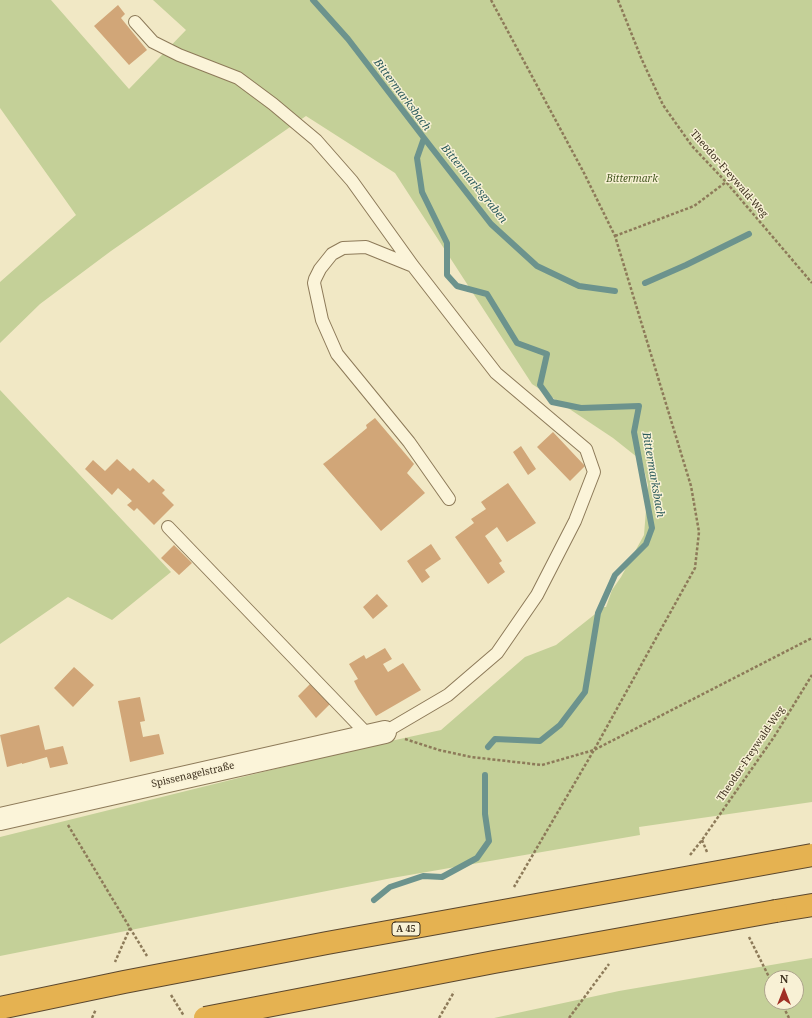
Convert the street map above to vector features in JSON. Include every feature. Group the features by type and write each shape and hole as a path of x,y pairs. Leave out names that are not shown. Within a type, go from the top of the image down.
{"highway":[{"name":"A 45","path":"0,1008 124,982 327,943 812,855"},
{"path":"205,1018 494,962 812,905"}],"street":[{"name":"Spissenagelstraße","path":"0,819 377,734"}],"lane":[{"path":"135,22 153,42 178,55 238,78 274,104 316,140 352,181 413,266 496,373 586,450 594,472 575,521 538,595 497,653 448,695 377,734 168,527"},
{"path":"413,266 366,248 343,248 332,254 320,269 314,283 322,320 337,354 409,442 449,499"}],"path":[{"name":"Theodor-Freywald-Weg","path":"618,0 642,60 663,105 692,146 726,182 812,283"},
{"path":"615,236 694,206 726,182"},
{"path":"377,734 471,757 542,765 594,750 812,638"},
{"name":"Theodor-Freywald-Weg","path":"702,840 774,737 812,676"},
{"path":"57,806 130,928 115,962"},
{"path":"92,1018 98,1004"}],"green space":[{"name":"Bittermark","path":"0,0 51,0 129,89 186,30 153,0 812,0 812,802 639,827 640,835 392,878 0,956 0,837 368,746 441,730 525,657 556,645 604,607 606,607 612,590 621,577 644,535 648,485 642,461 613,438 532,384 395,173 306,116 111,251 40,304 0,343 0,282 76,215 0,108"},
{"path":"0,390 171,572 112,620 68,597 0,644"},
{"path":"812,958 812,1018 494,1018 619,991"}],"building":[{"path":"118,5 125,14 121,18 147,50 129,65 94,26"},
{"path":"375,418 414,464 407,473 425,493 381,531 323,464 367,428 366,425"},
{"path":"553,432 585,466 570,481 537,447"},
{"path":"521,446 536,469 528,475 513,452"},
{"path":"117,459 130,471 133,468 149,483 153,479 165,490 162,493 174,505 154,525 137,508 134,511 127,505 132,501 118,488 112,495 85,469 93,460 105,471"},
{"path":"508,483 536,523 507,542 497,527 485,536 502,561 499,563 505,572 488,584 455,537 474,523 471,519 486,509 481,502"},
{"path":"431,544 441,559 425,570 430,577 422,583 407,561"},
{"path":"174,545 192,563 179,575 161,558"},
{"path":"377,594 388,606 373,619 363,607"},
{"path":"385,648 392,659 383,664 388,672 403,663 421,690 376,716 358,689 354,681 358,679 349,664 364,655 366,659"},
{"path":"74,667 94,685 73,707 54,688"},
{"path":"310,684 330,704 316,718 298,696"},
{"path":"140,697 145,721 140,722 143,737 159,734 164,754 130,762 118,701"},
{"path":"39,725 45,750 63,746 68,764 50,768 47,757 7,767 0,735"}],"waterway":[{"name":"Bittermarksbach","path":"313,0 348,39 424,138 417,158 422,192 447,243 447,275 457,286 487,294 517,343 547,354 540,385 552,402 581,408 639,406 634,432 652,528 646,544 615,575 598,613 585,692 560,725 540,741 495,739 488,747"},
{"name":"Bittermarksgraben","path":"424,138 491,224 537,266 579,286 615,291"},
{"name":"Bittermarksgraben","path":"645,283 749,234"},
{"name":"Bittermarksbach","path":"374,900 390,887 423,876 442,877 477,858 489,841 485,814 485,775"}]}
